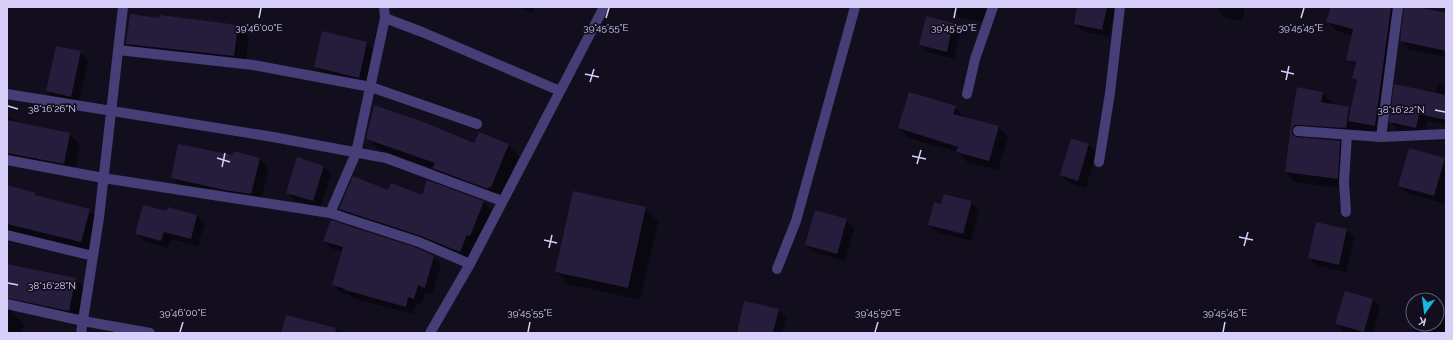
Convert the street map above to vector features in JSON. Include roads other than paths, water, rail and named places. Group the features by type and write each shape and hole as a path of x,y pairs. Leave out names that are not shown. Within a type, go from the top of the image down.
{"street":[{"path":"81,333 104,178 123,7"},
{"path":"330,213 356,153 385,18 384,7"},
{"path":"430,333 470,264 604,7"},
{"path":"777,269 796,221 855,7"},
{"path":"967,94 975,59 993,7"},
{"path":"1099,162 1110,93 1120,7"},
{"path":"1381,137 1398,7"},
{"path":"385,18 422,32 560,91"},
{"path":"118,50 253,65 371,87 477,124"},
{"path":"7,94 273,137 386,158 502,201"},
{"path":"1298,131 1381,137 1446,134"},
{"path":"1346,212 1344,182 1348,135"},
{"path":"7,160 104,178 330,213 419,242 470,264"},
{"path":"7,235 93,256"},
{"path":"7,304 83,321 150,333"}]}
